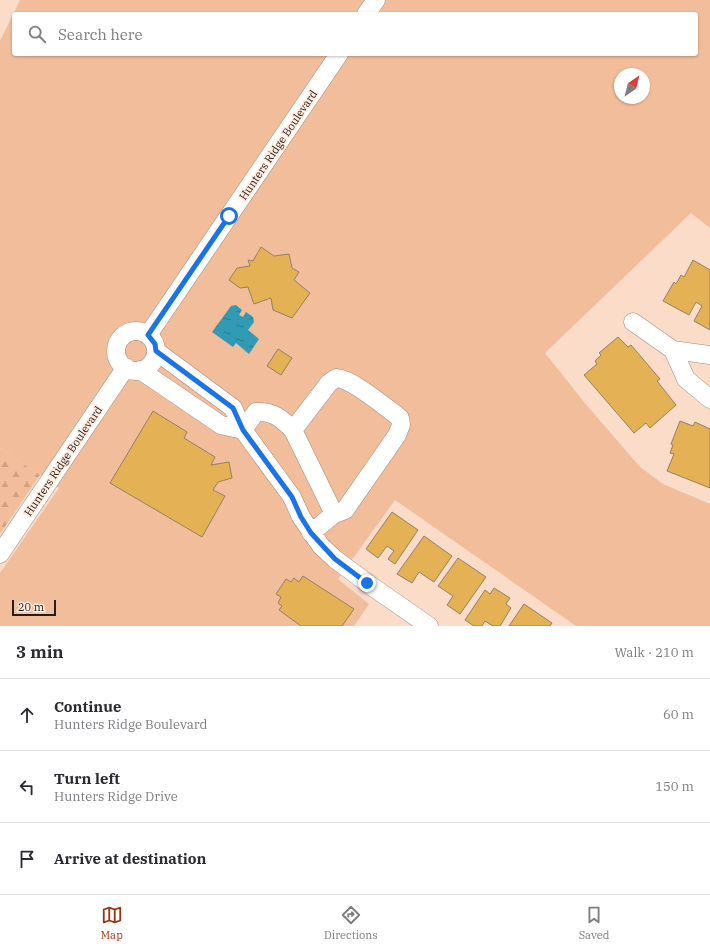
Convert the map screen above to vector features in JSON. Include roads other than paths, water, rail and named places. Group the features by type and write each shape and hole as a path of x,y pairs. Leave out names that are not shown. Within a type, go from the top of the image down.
{"street":[{"path":"367,12 376,0"},
{"name":"Hunters Ridge Boulevard","path":"148,335 338,56"},
{"path":"633,322 673,350 710,355"},
{"path":"133,369 152,363 156,351 155,344 148,335 141,331 134,330 122,336 118,341 116,354 118,360 221,425 243,430"},
{"path":"673,350 686,379 710,399"},
{"path":"156,351 233,408 243,430 292,497 301,517 311,533 335,559 429,626"},
{"name":"Hunters Ridge Boulevard","path":"0,554 133,369"},
{"path":"293,430 329,383 336,378 340,378 362,390 400,418 401,425 397,435 345,510 334,514 311,533"},
{"path":"243,430 256,412 267,412 279,416 293,430 334,514"}],"water":[{"path":"236,305 242,310 239,315 243,317 246,312 253,317 254,322 248,330 259,339 249,354 236,343 233,347 212,332 231,306"}]}
